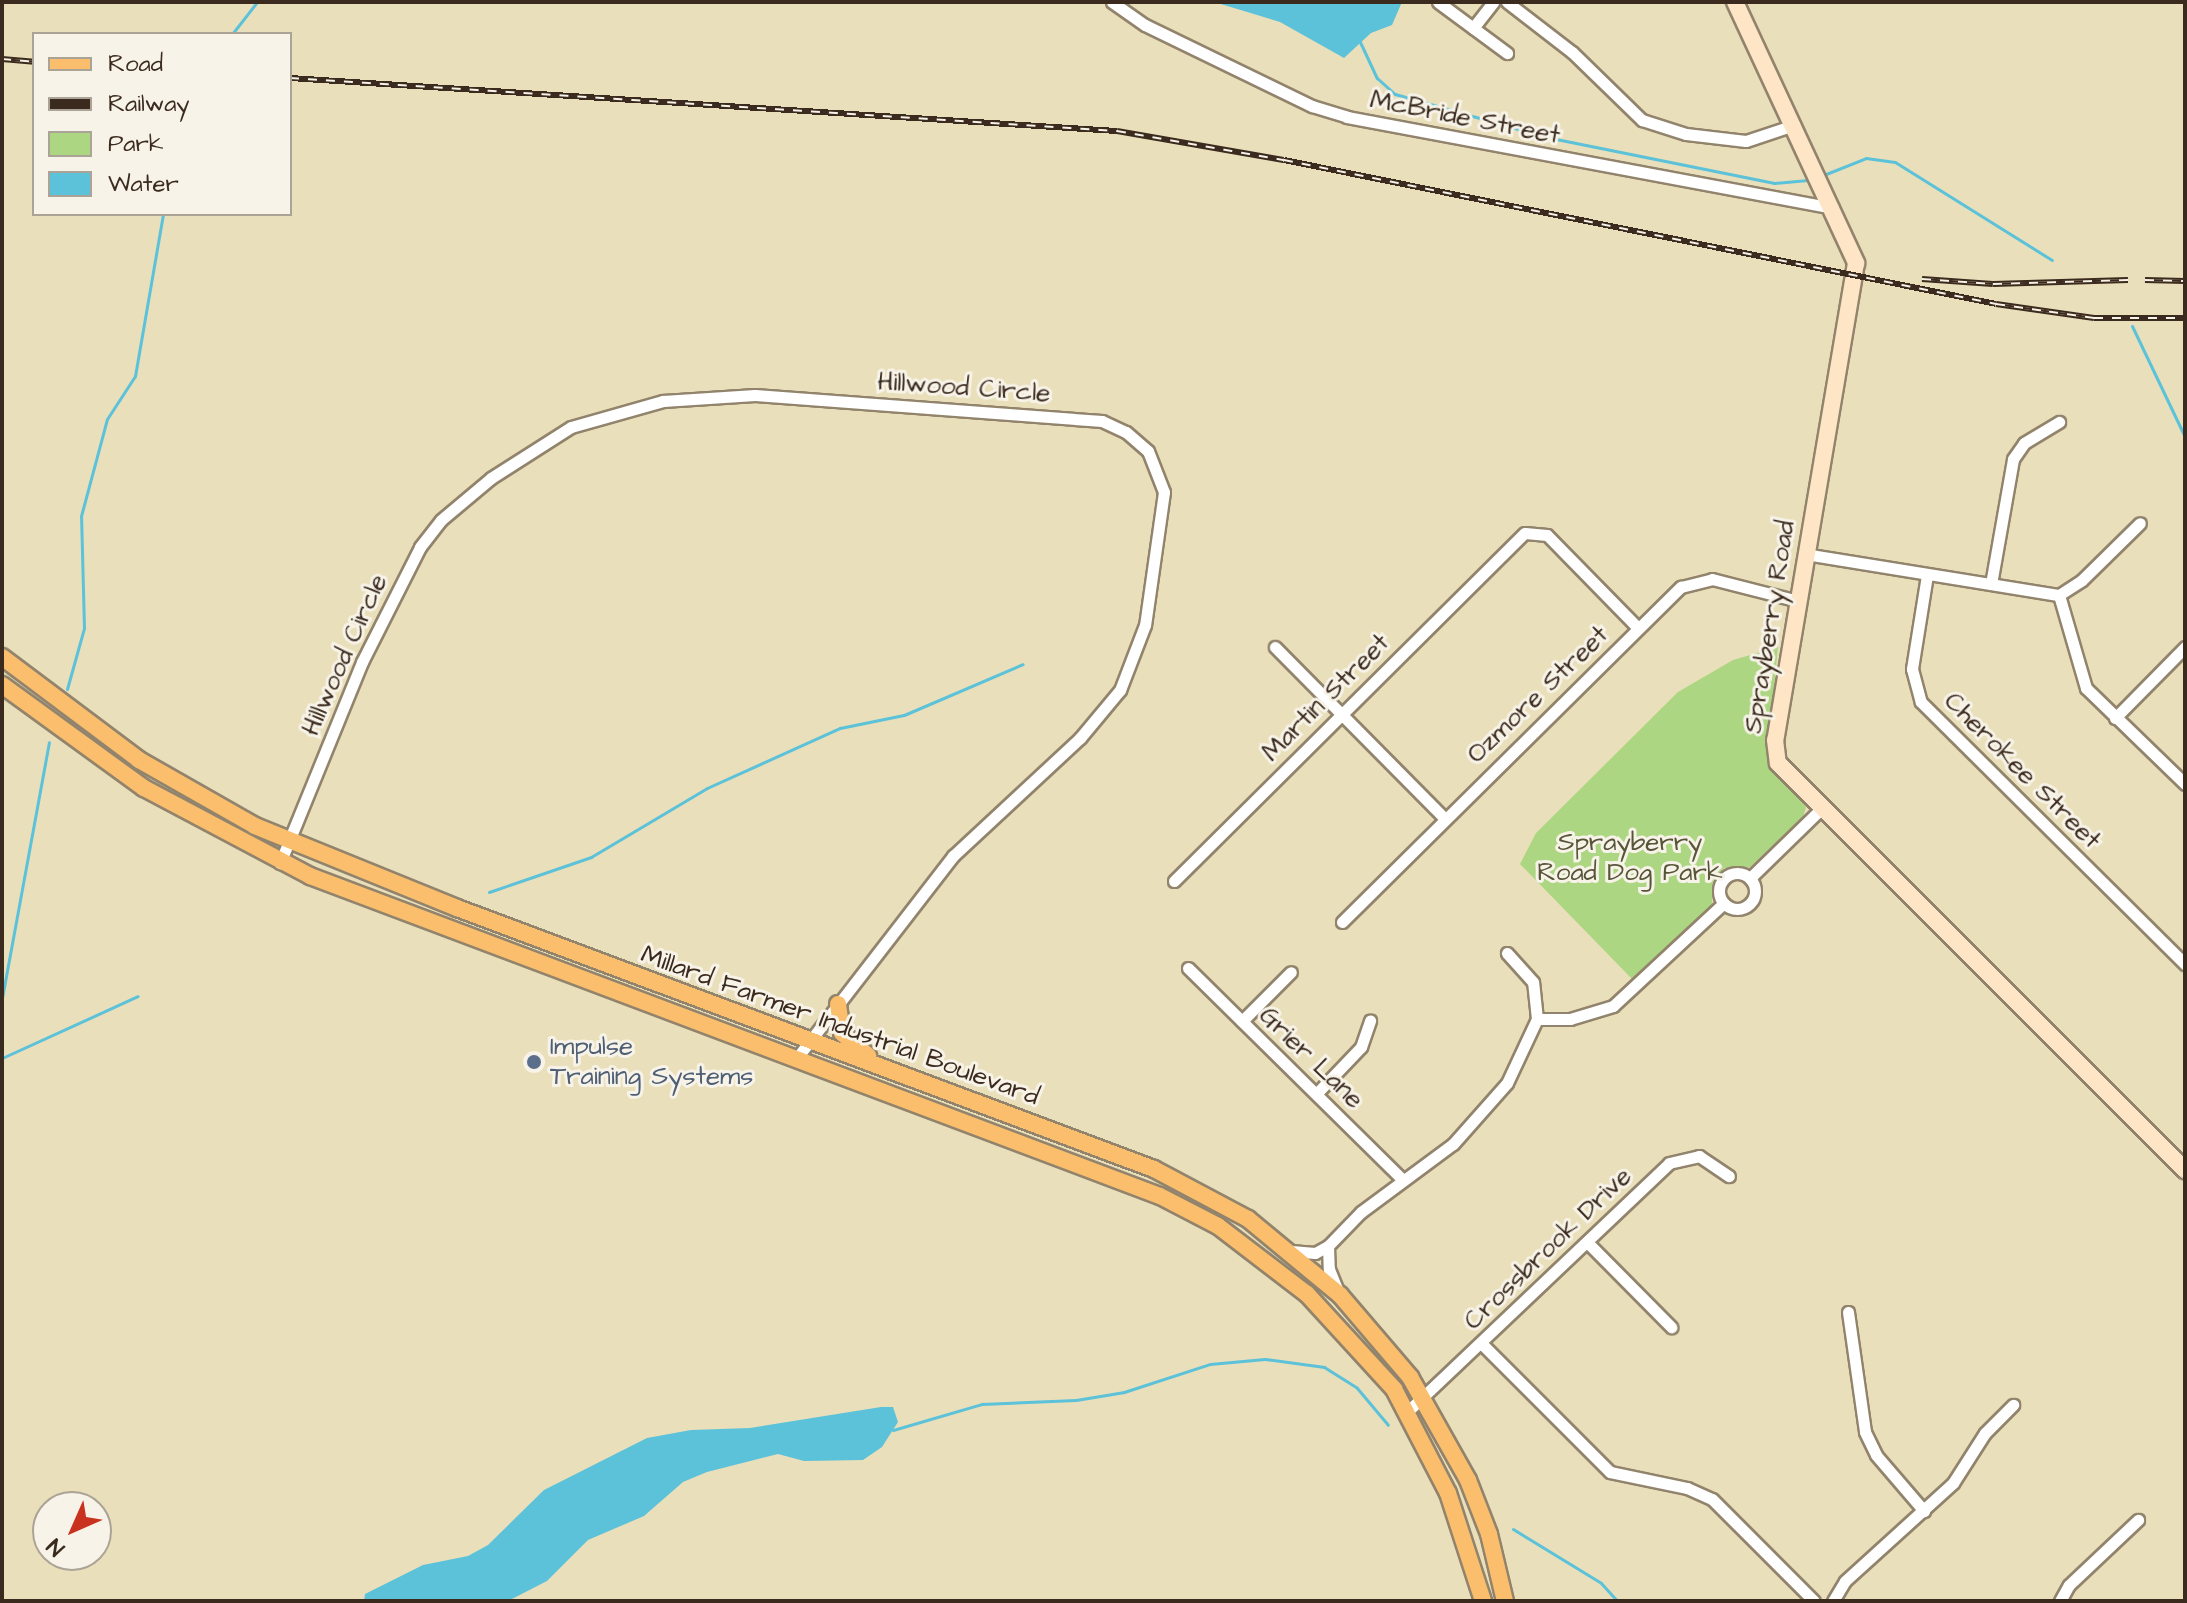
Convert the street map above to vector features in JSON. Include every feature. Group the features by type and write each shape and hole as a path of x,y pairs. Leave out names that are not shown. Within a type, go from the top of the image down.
{"main road":[{"name":"Millard Farmer Industrial Boulevard","path":"2,657 139,760 289,841 1166,1175 1225,1205 1291,1251 1340,1295 1425,1399 1479,1507 1505,1601"},
{"name":"Millard Farmer Industrial Boulevard","path":"2,685 144,788 280,863 1160,1196 1218,1226 1326,1311 1408,1411 1461,1526 1483,1601"},
{"path":"838,1004 848,1042 897,1073"}],"street":[{"name":"McBride Street","path":"1112,2 1160,32 1312,106 1347,117 1833,208"},
{"path":"1438,2 1507,53"},
{"path":"1473,28 1493,2"},
{"path":"1507,2 1572,52 1642,120 1686,134 1746,141 1794,125"},
{"name":"Sprayberry Road","path":"1735,2 1853,249 1856,277 1805,554 1774,748 1785,775 2185,1170"},
{"name":"Hillwood Circle","path":"280,863 362,662 420,547 441,520 491,478 571,427 663,401 755,395 1102,421 1126,432 1148,451 1164,492 1145,625 1120,690 1080,738 953,856 796,1059"},
{"path":"1991,584 2013,459 2024,443 2059,422"},
{"path":"1805,554 2059,595 2082,580 2140,523"},
{"name":"Martin Street","path":"1174,881 1525,533 1547,535 1638,628"},
{"name":"Cherokee Street","path":"1927,575 1912,669 1921,702 2185,964"},
{"name":"Ozmore Street","path":"1342,922 1681,587 1704,578 1798,601"},
{"path":"2059,595 2077,669 2086,688 2185,784"},
{"path":"1275,647 1444,818"},
{"path":"2115,718 2185,647"},
{"path":"1750,878 1820,810"},
{"path":"1739,872 1750,878 1755,894 1750,904 1740,909 1724,903 1719,892 1724,878 1739,872"},
{"path":"1537,1019 1570,1019 1613,1006 1724,903"},
{"path":"1291,1251 1315,1253 1328,1246 1403,1180 1453,1144 1488,1109 1507,1083 1537,1019 1533,982 1507,953"},
{"name":"Grier Lane","path":"1188,968 1403,1180"},
{"path":"1242,1021 1291,972"},
{"path":"1317,1093 1361,1047 1370,1021"},
{"name":"Crossbrook Drive","path":"1408,1411 1425,1399 1675,1160 1699,1156 1729,1176"},
{"path":"1587,1242 1671,1327"},
{"path":"1328,1246 1329,1269 1340,1295"},
{"path":"1848,1312 1869,1444 1924,1511"},
{"path":"1482,1344 1610,1472 1687,1488 1712,1499 1814,1601"},
{"path":"1833,1601 1845,1581 1953,1483 1985,1433 2013,1405"},
{"path":"2060,1601 2076,1577 2138,1520"}],"green space":[{"name":"Sprayberry Road Dog Park","path":"1778,647 1767,763 1806,807 1803,817 1750,867 1724,868 1713,880 1712,904 1634,981 1520,864 1536,833 1678,692 1733,660"}],"water":[{"path":"1214,2 1402,2 1392,25 1371,33 1344,58 1280,22"},
{"path":"893,1407 898,1422 882,1447 863,1460 804,1461 778,1454 707,1472 683,1482 644,1516 588,1540 547,1581 508,1601 364,1601 365,1594 423,1565 468,1556 488,1545 544,1490 647,1438 691,1430 750,1428"}],"waterway":[{"path":"234,32 257,2"},
{"path":"1360,42 1377,78 1395,94 1546,137 1774,183 1811,180"},
{"path":"1826,174 1866,158 1895,162 2052,260"},
{"path":"67,689 84,628 81,516 107,419 135,376 163,216"},
{"path":"2132,326 2185,437"},
{"path":"489,892 591,857 707,788 840,728 904,715 1023,664"},
{"path":"2,998 49,742"},
{"path":"2,1058 138,996"},
{"path":"893,1430 982,1404 1076,1400 1124,1392 1210,1364 1265,1359 1324,1367 1357,1388 1388,1425"},
{"path":"1513,1529 1601,1583 1617,1601"}],"railway":[{"path":"2,59 32,62"},
{"path":"292,78 1117,131 1284,160 1996,304 2094,318 2185,318"},
{"path":"1922,279 1993,284 2128,280"},
{"path":"2145,280 2185,281"}],"place":[{"name":"Impulse Training Systems","path":"534,1062"}]}
